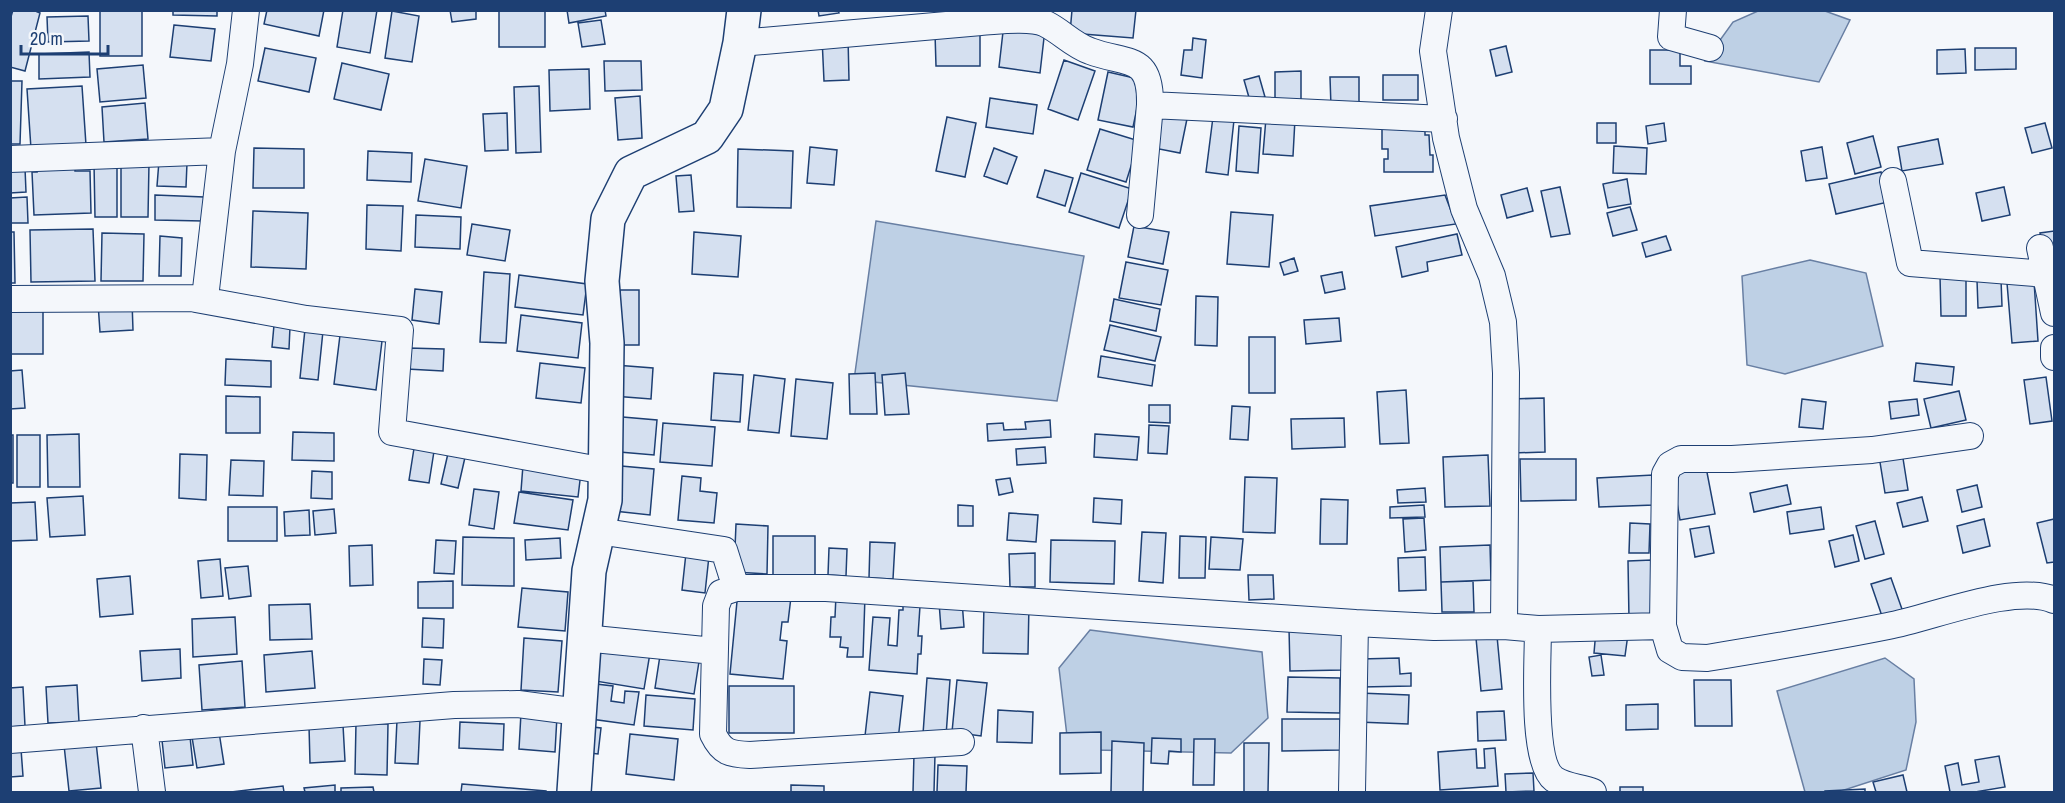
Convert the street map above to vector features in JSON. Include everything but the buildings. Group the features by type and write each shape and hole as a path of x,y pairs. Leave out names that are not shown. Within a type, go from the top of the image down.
{"street":[{"path":"196,299 205,297 222,151 240,64 246,10"},
{"path":"574,792 589,571 605,500 607,343 602,281 608,219 631,173 707,137 726,109 740,44 744,10"},
{"path":"1439,10 1433,51 1446,138 1464,209 1492,276 1503,322 1506,373 1504,626"},
{"path":"1673,10 1671,37 1710,48"},
{"path":"740,44 981,22 1022,20 1044,22 1073,44 1090,52 1134,62 1144,72 1150,88 1150,105 1140,215"},
{"path":"1150,105 1444,119"},
{"path":"10,159 222,151"},
{"path":"1893,181 1910,263 2046,274"},
{"path":"2040,248 2055,313"},
{"path":"10,299 196,299 306,319 400,330 392,432 605,471"},
{"path":"2055,348 2055,357"},
{"path":"1970,436 1872,450 1732,459 1681,459 1670,465 1665,474 1663,626 1670,650 1682,657 1707,658 1892,626 2002,598 2024,595 2055,600"},
{"path":"598,531 724,550 736,588"},
{"path":"961,742 750,755 731,754 718,746 713,734 714,651 716,606 721,593 736,588 826,588 1434,627 1663,626"},
{"path":"1352,792 1355,623"},
{"path":"1538,628 1539,742 1543,761 1552,778 1593,792"},
{"path":"584,638 714,651"},
{"path":"10,740 454,705 518,704 579,712"},
{"path":"144,728 152,792"}],"water":[{"path":"1758,11 1825,11 1850,20 1819,82 1705,61 1733,22"},
{"path":"876,221 1084,256 1057,401 854,380"},
{"path":"1810,260 1866,273 1883,346 1785,374 1747,365 1742,276"},
{"path":"1090,630 1262,652 1268,718 1231,753 1095,750 1067,736 1059,668"},
{"path":"1885,658 1914,679 1916,722 1906,770 1838,792 1805,792 1777,691"}]}
